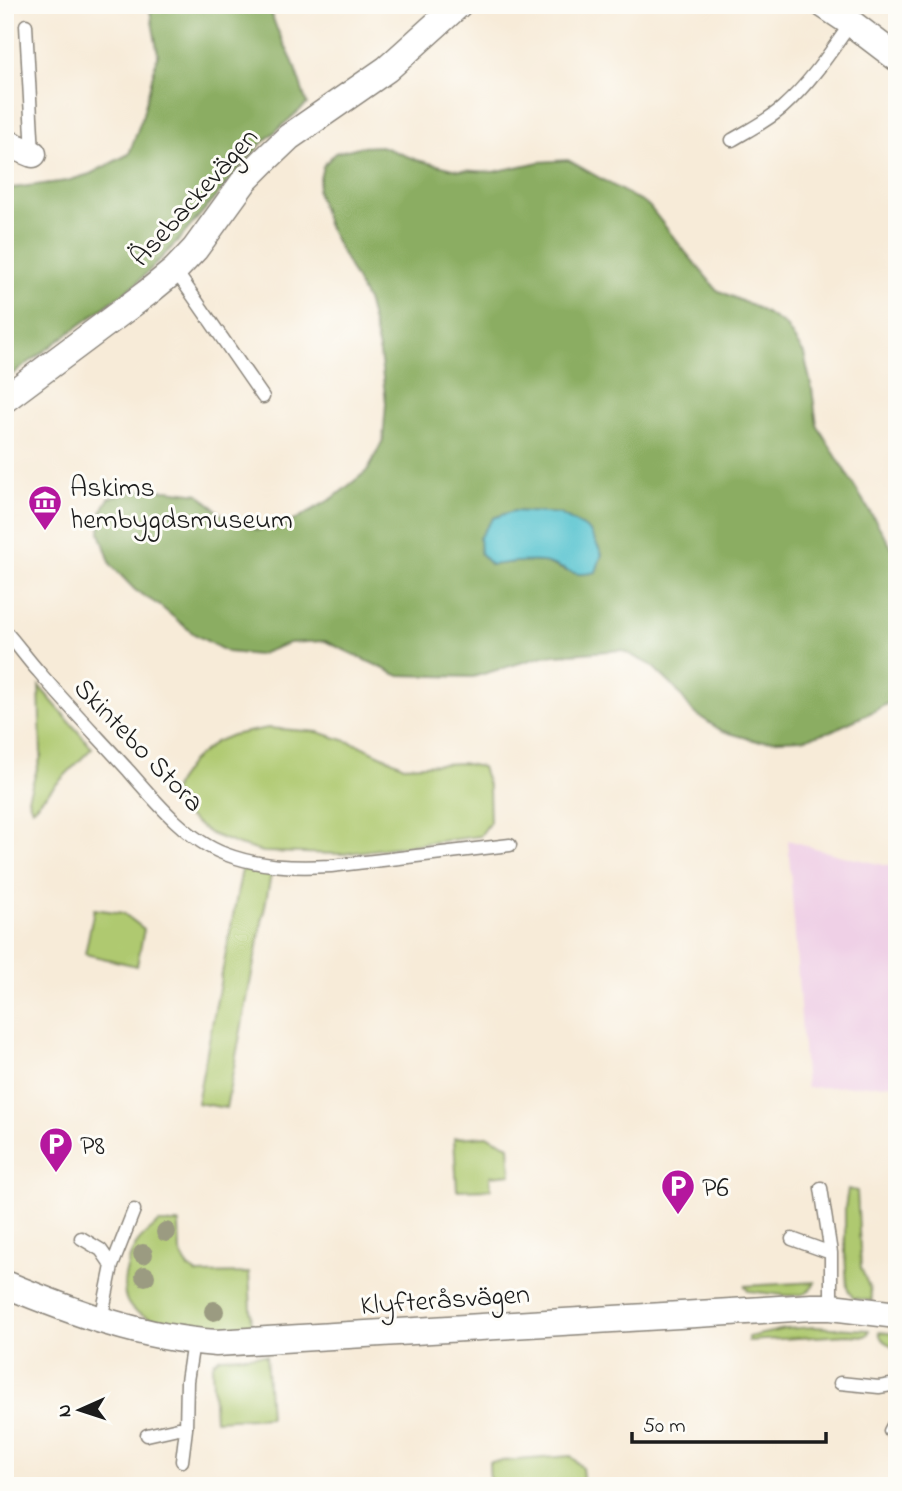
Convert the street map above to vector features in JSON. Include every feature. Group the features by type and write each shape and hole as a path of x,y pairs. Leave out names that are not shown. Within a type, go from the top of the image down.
{"street":[{"name":"Äsebackevägen","path":"5,399 175,270 195,249 245,180 281,145 387,69 458,5"},
{"path":"824,5 897,58"},
{"path":"5,144 33,154"},
{"name":"Klyfteråsvägen","path":"5,1284 101,1320 159,1336 216,1343 772,1309 831,1307 897,1315"}],"lane":[{"path":"732,140 782,107 817,72 851,23"},
{"path":"26,25 33,154"},
{"path":"175,270 264,397"},
{"name":"Skintebo Stora","path":"5,631 53,688 173,819 223,853 250,862 306,868 510,845"},
{"path":"821,1188 831,1253 831,1307"},
{"path":"101,1320 112,1266 134,1210"},
{"path":"81,1238 101,1250 112,1266"},
{"path":"792,1239 831,1253"},
{"path":"182,1461 187,1381 193,1342"},
{"path":"840,1383 879,1387 897,1384"},
{"path":"890,1431 897,1419"},
{"path":"147,1435 178,1428 186,1429"}],"shaded area":[{"path":"788,840 838,855 883,865 897,865 897,1084 806,1088"}],"green space":[{"path":"149,5 268,5 293,62 307,104 261,144 177,242 136,284 5,380 5,189 67,181 90,174 129,154 142,118 158,54"},
{"path":"381,146 417,160 458,170 493,172 539,162 568,160 649,206 717,290 757,308 785,325 804,354 817,425 897,556 897,698 831,731 803,739 757,741 722,731 693,712 674,687 651,665 621,650 544,656 473,677 397,675 325,641 289,643 258,655 227,652 194,634 160,606 135,590 111,565 100,533 101,512 109,498 138,490 199,494 221,514 258,530 284,526 333,498 368,470 383,440 386,403 380,354 368,303 327,224 317,191 323,166 335,153 359,147","holes":["513,511 560,514 566,571 545,562 523,561 491,565"]},
{"path":"39,686 92,748 32,809 28,798 41,756"},
{"path":"268,728 318,732 359,745 404,766 461,763 482,767 489,788 490,822 480,836 342,854 263,852 211,834 181,812 172,793 192,761 215,742 232,735"},
{"path":"242,869 271,875 226,1108 197,1103"},
{"path":"94,909 123,913 144,929 137,966 85,954"},
{"path":"488,1136 509,1146 511,1174 490,1176 491,1189 457,1190 454,1138"},
{"path":"848,1189 857,1191 861,1268 872,1301 853,1298 847,1288 845,1208"},
{"path":"159,1223 179,1223 180,1252 189,1268 198,1274 249,1273 252,1328 174,1323 145,1316 131,1308 126,1300 124,1285 130,1258 140,1240"},
{"path":"815,1282 808,1292 795,1295 748,1291 745,1286"},
{"path":"814,1327 869,1330 865,1336 748,1341 748,1337 785,1329"},
{"path":"879,1332 897,1334 897,1351 881,1338"},
{"path":"266,1355 270,1417 215,1420 212,1369 214,1362 220,1357"},
{"path":"571,1456 582,1468 584,1486 490,1486 489,1462"}],"water":[{"path":"513,511 560,514 589,530 602,554 596,572 573,573 535,561 491,565 480,553 479,538 493,518"}],"place":[{"name":"Askims hembygdsmuseum","path":"45,532"},
{"name":"P8","path":"56,1174"},
{"name":"P6","path":"678,1216"}]}
